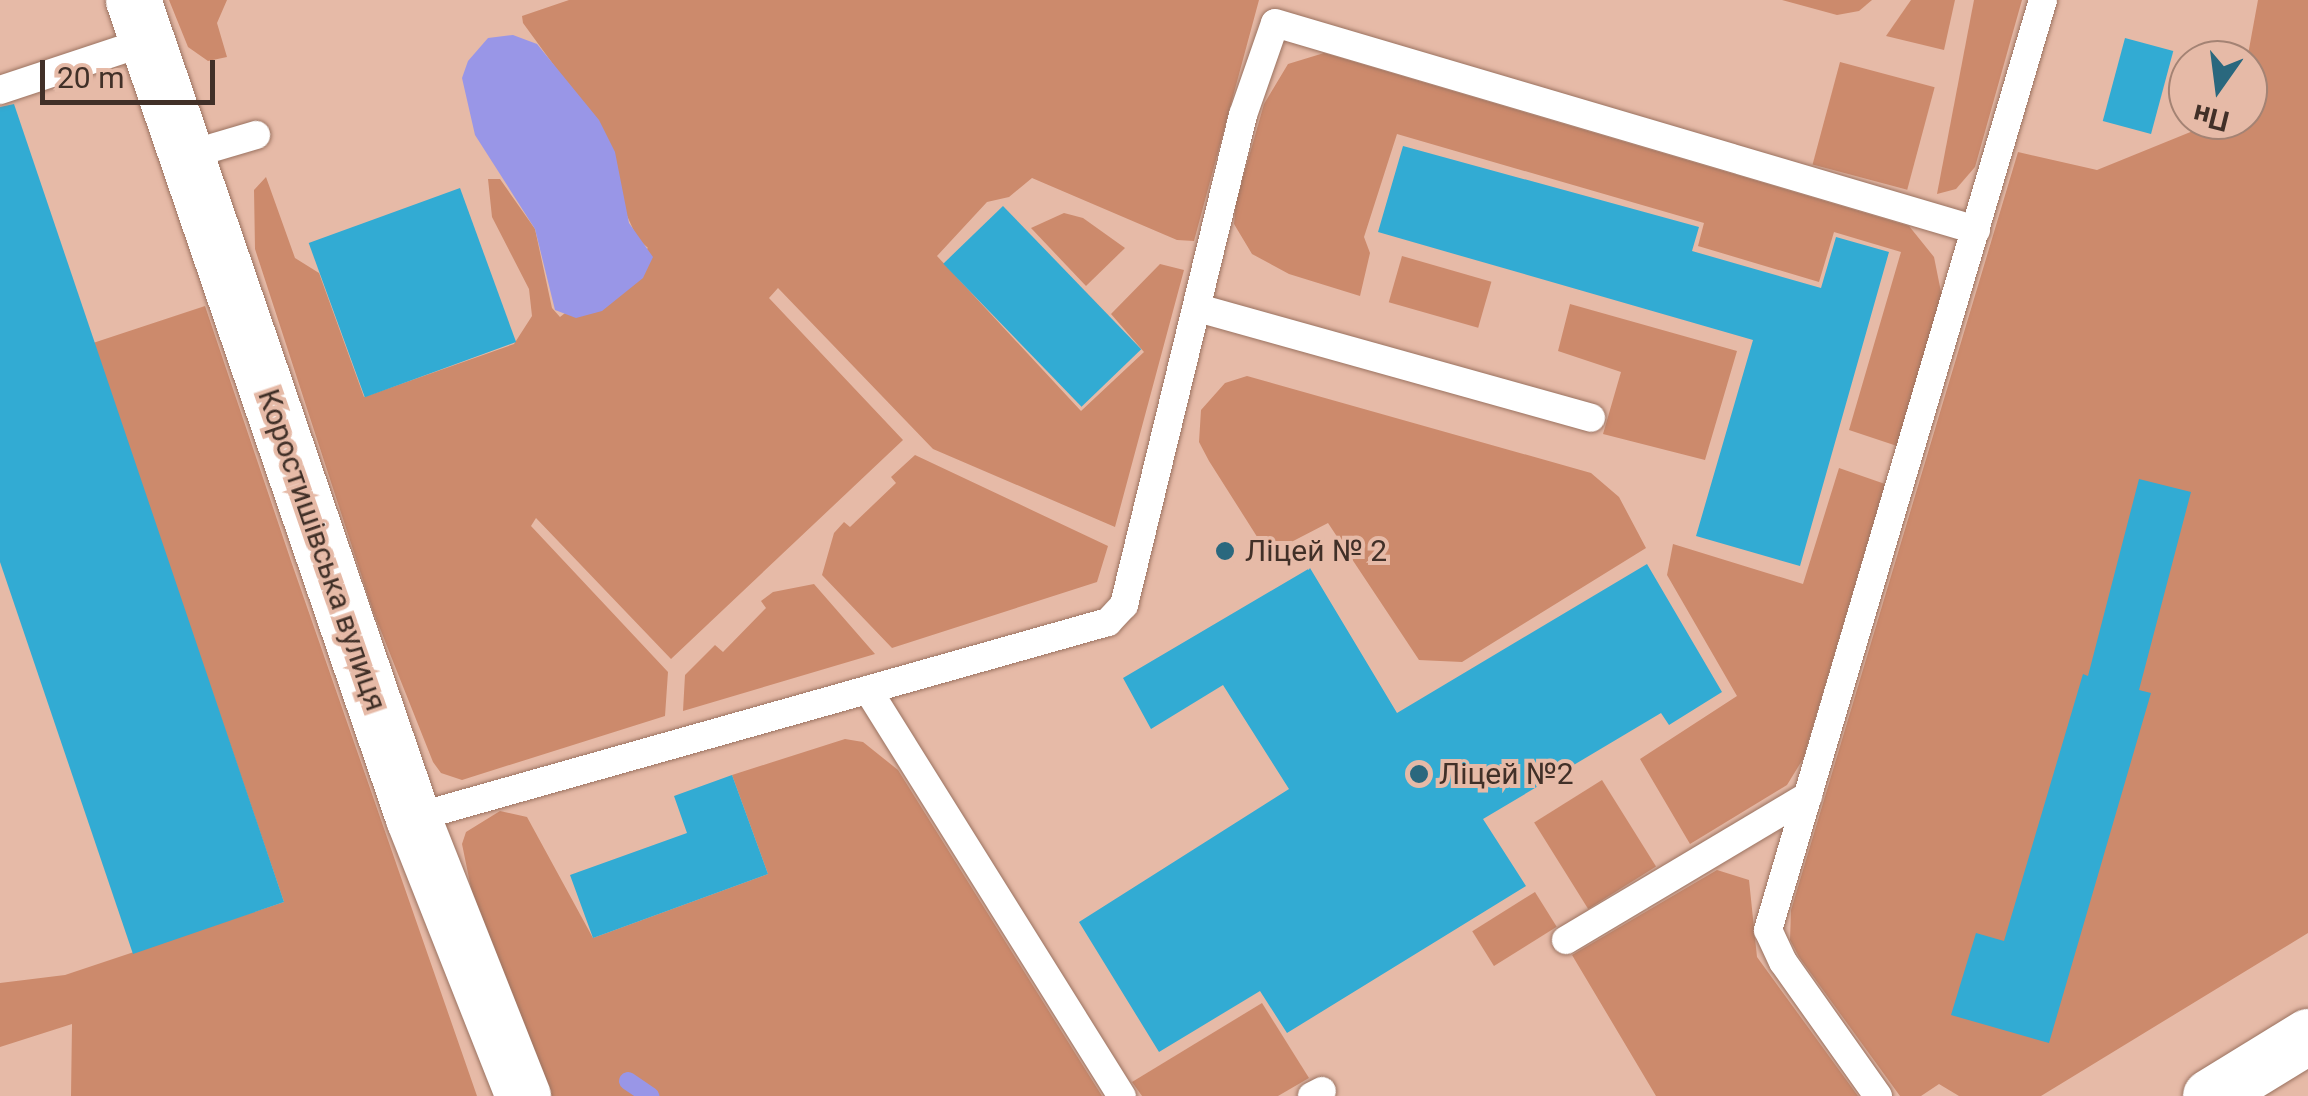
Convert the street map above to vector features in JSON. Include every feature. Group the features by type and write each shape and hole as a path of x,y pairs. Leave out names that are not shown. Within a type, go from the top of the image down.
{"street":[{"name":"Коростишівська вулиця","path":"140,20 413,818 522,1096"},
{"path":"2210,1096 2308,1036"}],"lane":[{"path":"1878,1096 1783,962 1768,930 2042,0"},
{"path":"0,90 140,20"},
{"path":"413,818 1108,622 1124,604 1242,114 1275,22 1976,230"},
{"path":"188,155 256,135"},
{"path":"1198,308 1591,418"},
{"path":"868,690 1122,1096"},
{"path":"1566,940 1808,796"}],"shaded area":[{"path":"169,0 227,0 217,23 227,57 208,61 188,47"},
{"path":"569,0 1259,0 1194,241 1177,240 1032,178 1009,197 987,202 937,256 1081,411 1144,352 1111,314 1160,264 1184,270 1115,527 933,449 778,288 769,298 903,440 671,659 536,518 531,526 668,672 665,716 462,780 441,773 433,762 373,611 255,249 254,190 266,177 295,258 319,273 364,397 514,344 532,316 529,289 492,217 488,179 500,179 535,229 552,308 560,317 648,248 637,238 569,86 523,23 522,16"},
{"path":"1782,0 1872,0 1859,11 1837,15"},
{"path":"1911,0 1955,0 1944,50 1886,36"},
{"path":"1974,0 2022,0 1975,167 1956,189 1937,194"},
{"path":"2258,0 2308,0 2308,933 2041,1096 1959,1096 1939,1084 1921,1096 1900,1096 1799,957 1790,940 1791,910 2018,152 2097,170 2171,140 2268,140 2268,40 2251,40"},
{"path":"513,35 537,44 599,120 615,152 629,223 653,257 643,278 602,311 576,318 555,310 535,229 475,135 462,78 468,61 488,38"},
{"path":"1324,53 1909,226 1934,257 1942,297 1897,446 1849,430 1901,252 1834,232 1819,282 1698,246 1704,223 1397,134 1364,237 1370,253 1360,296 1289,274 1252,254 1234,224 1236,202 1264,104 1288,64"},
{"path":"1840,62 1935,87 1907,190 1813,164"},
{"path":"1064,213 1083,218 1125,248 1086,286 1031,228"},
{"path":"1402,256 1491,282 1478,328 1389,302"},
{"path":"1570,304 1737,351 1705,460 1603,434 1621,372 1558,351"},
{"path":"205,306 477,1096 71,1096 72,1024 0,1047 0,983 65,975 284,902 93,343"},
{"path":"1247,376 1591,473 1619,497 1646,548 1462,662 1419,660 1328,523 1268,554 1209,461 1199,442 1201,410 1225,383"},
{"path":"915,455 1108,546 1097,582 892,648 822,575 834,533 844,522 850,527 896,483 891,477"},
{"path":"1839,468 1885,484 1803,759 1787,785 1690,844 1640,759 1737,696 1667,575 1673,544 1803,584"},
{"path":"814,584 875,654 683,711 685,675 715,645 723,652 766,608 761,601 773,592"},
{"path":"845,739 863,742 898,770 1102,1096 538,1096 471,888 462,844 466,832 500,811 527,817 593,938 768,874 732,775"},
{"path":"1602,780 1656,867 1588,909 1534,822"},
{"path":"1717,870 1749,880 1757,957 1858,1096 1656,1096 1572,955"},
{"path":"1535,892 1557,927 1494,966 1472,931"},
{"path":"1262,1003 1309,1078 1278,1096 1142,1096 1132,1082"}],"building":[{"path":"2125,38 2168,50 2168,71 2151,134 2103,121"},
{"path":"14,104 284,902 133,954 0,562 0,107"},
{"path":"1403,146 1699,227 1692,251 1821,288 1836,237 1889,252 1800,566 1696,536 1753,340 1378,232"},
{"path":"460,188 516,342 365,397 309,243"},
{"path":"1003,206 1141,349 1082,407 943,264"},
{"path":"2139,479 2191,492 2139,690 2151,693 2049,1043 1951,1015 1976,933 2004,941 2083,674 2088,676"},
{"name":"Ліцей №2","path":"1647,564 1722,692 1669,725 1661,713 1483,819 1526,886 1287,1033 1260,991 1159,1052 1079,922 1289,789 1223,685 1151,729 1123,678 1310,568 1397,713"},
{"path":"732,775 768,874 593,938 570,875 687,833 674,796"}],"waterway":[{"path":"628,1081 650,1096"}],"place":[{"name":"Ліцей № 2","path":"1225,551"},
{"name":"Ліцей №2","path":"1419,774"}]}
